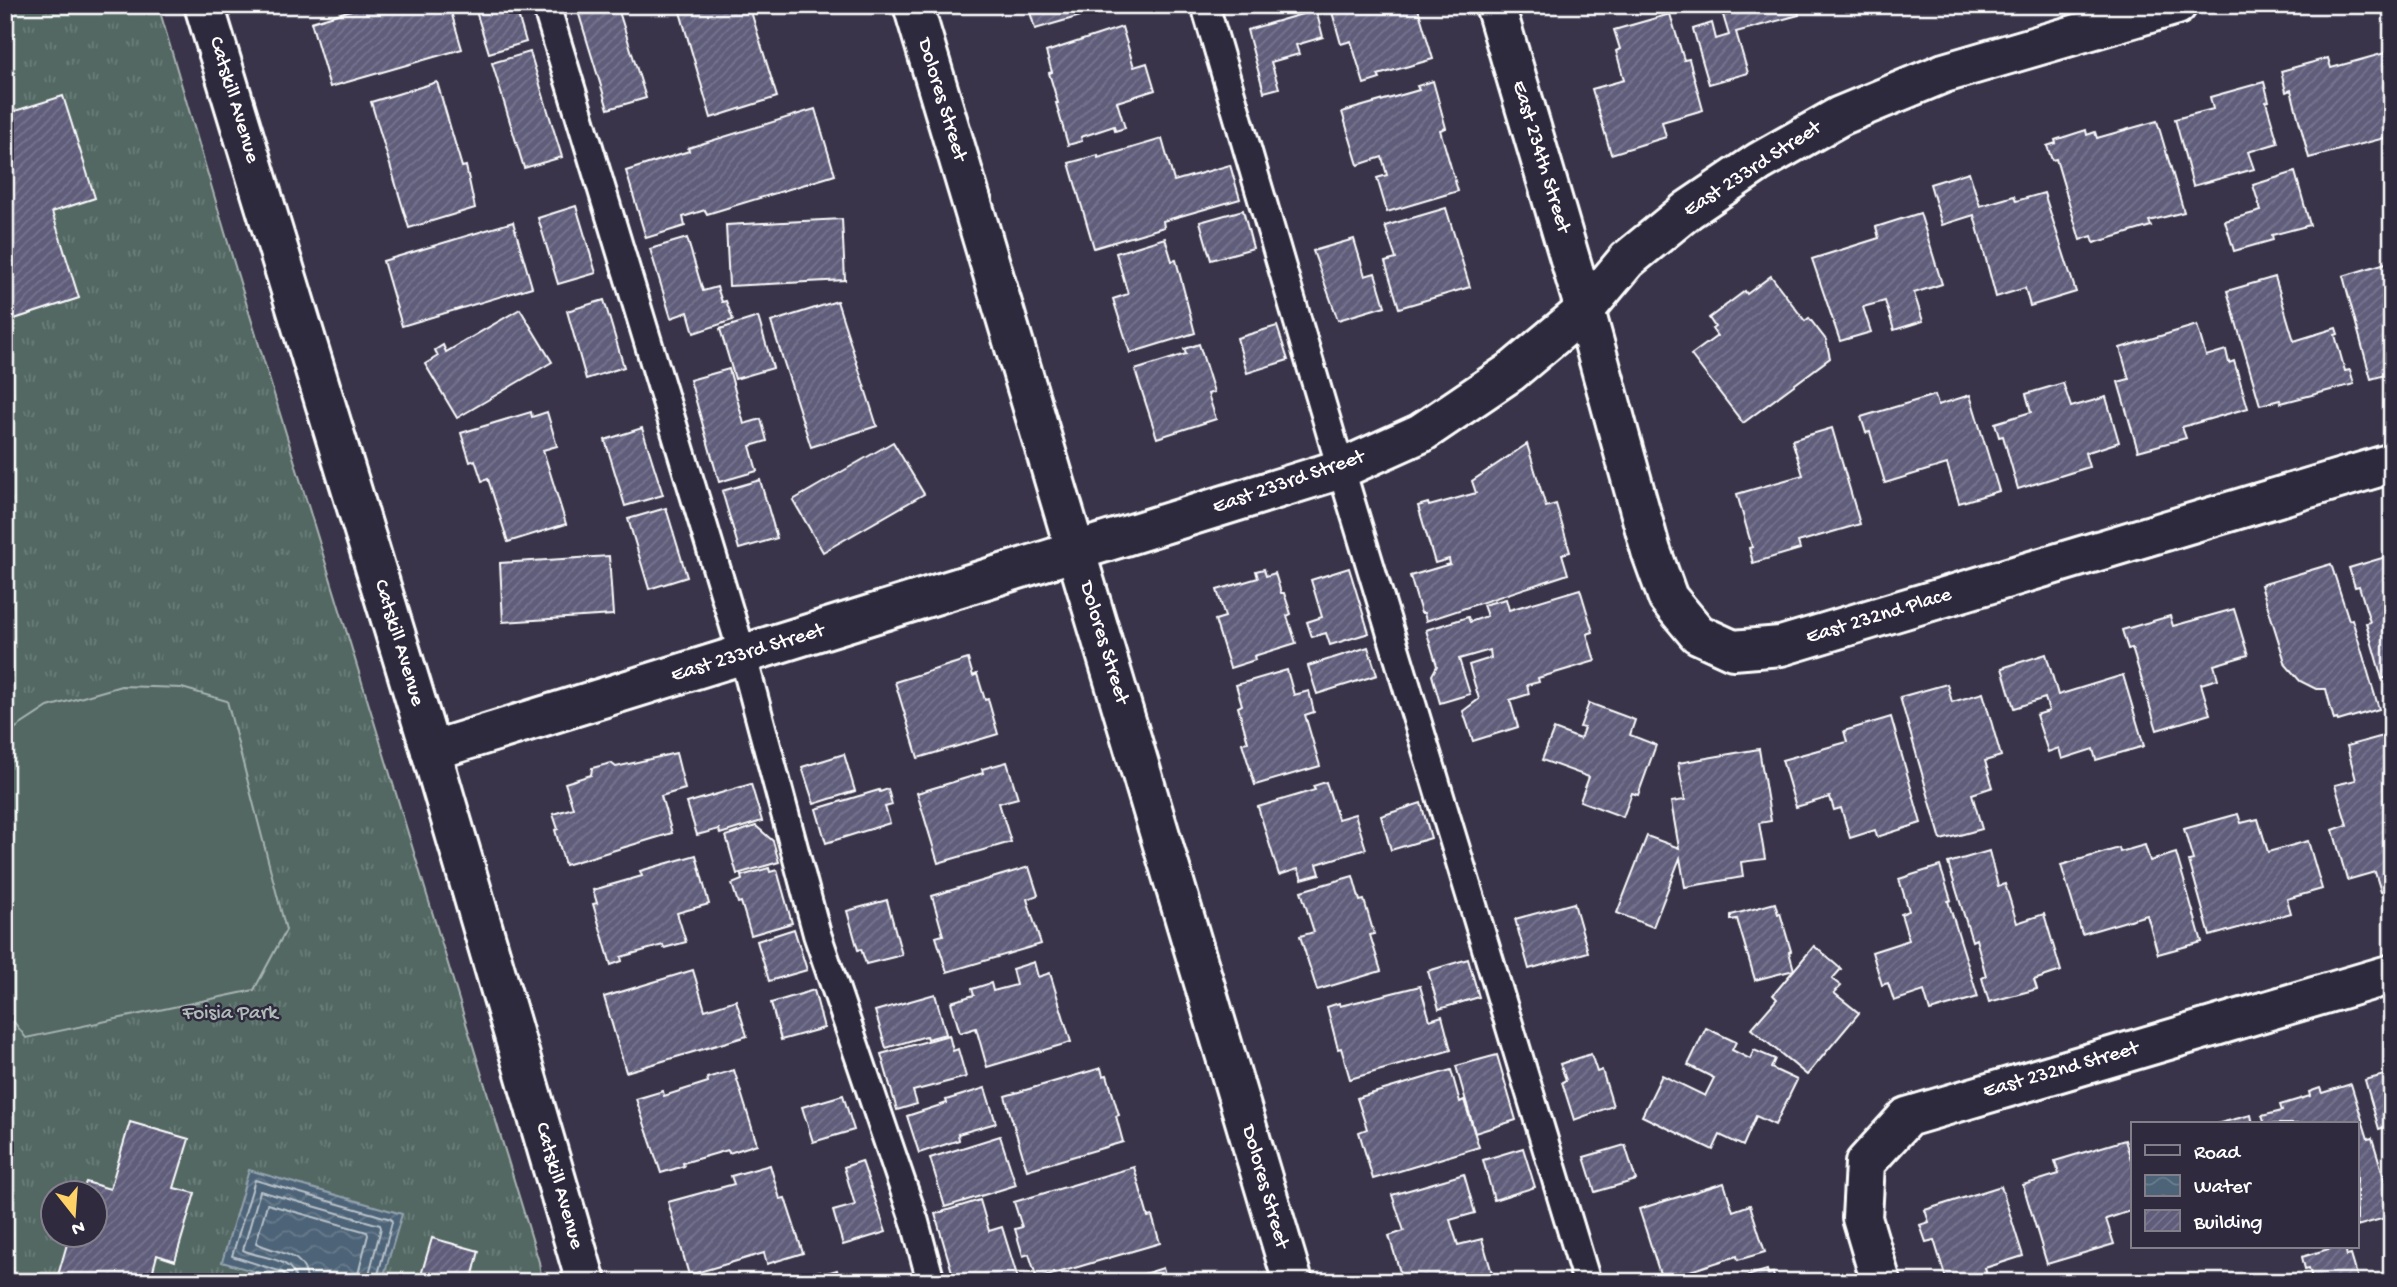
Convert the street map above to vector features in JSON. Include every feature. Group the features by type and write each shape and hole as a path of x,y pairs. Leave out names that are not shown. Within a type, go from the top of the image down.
{"street":[{"name":"Catskill Avenue","path":"204,5 431,751 586,1282"},
{"name":"Dolores Street","path":"913,5 1293,1282"},
{"name":"East 234th Street","path":"1494,5 1585,310"},
{"name":"East 233rd Street","path":"431,751 1341,469 1421,433 1511,372 1585,310 1627,260 1688,210 1759,162 1840,116 1944,74 2177,5"},
{"name":"East 232nd Place","path":"1585,310 1651,551 1668,598 1698,634 1733,650 1782,646 2392,464"},
{"name":"East 232nd Street","path":"1881,1282 1862,1218 1866,1163 1907,1117 2392,974"}],"lane":[{"path":"546,5 743,656 817,934 915,1222 931,1282"},
{"path":"1205,5 1341,469 1587,1282"}],"green space":[{"name":"Foisia Park","path":"20,5 158,5 234,263 539,1262 542,1282 5,1282 5,9"},
{"path":"121,686 182,688 227,701 286,930 254,990 26,1038 5,1010 5,735 48,707"}],"water":[{"path":"249,1170 402,1214 382,1282 291,1282 222,1262"}],"building":[{"path":"368,5 449,5 462,49 330,87 311,22"},
{"path":"474,5 515,5 526,42 489,53"},
{"path":"587,5 617,5 646,98 608,109 577,8"},
{"path":"678,5 749,5 777,97 711,118"},
{"path":"1028,5 1104,5 1105,9 1035,29"},
{"path":"1355,5 1417,5 1433,59 1378,75 1380,79 1364,84 1351,41 1341,44 1332,12"},
{"path":"1720,5 1797,5 1799,15 1736,32 1748,73 1709,84 1693,29 1712,23 1716,39 1729,35"},
{"path":"1316,10 1323,37 1296,45 1299,54 1271,62 1279,88 1264,92 1247,30"},
{"path":"1670,14 1684,60 1689,59 1703,110 1662,122 1666,137 1611,154 1592,89 1624,80 1616,51 1620,49 1614,30"},
{"path":"1122,27 1134,67 1147,63 1155,90 1117,102 1125,128 1115,131 1114,126 1081,137 1082,141 1068,145 1046,52"},
{"path":"2392,51 2392,136 2309,158 2291,90 2286,92 2281,71 2328,58 2331,68"},
{"path":"530,52 562,157 524,168 492,63"},
{"path":"1433,81 1446,128 1440,130 1458,191 1387,212 1377,178 1387,175 1382,157 1358,165 1342,112 1419,90 1417,86"},
{"path":"437,82 462,167 466,166 475,208 409,228 371,102"},
{"path":"2264,82 2269,101 2266,102 2278,143 2248,152 2254,169 2193,186 2175,119 2213,109 2210,97"},
{"path":"63,96 95,198 52,212 79,298 5,322 5,114"},
{"path":"815,109 835,175 707,214 705,210 683,217 685,226 646,238 626,171 689,151 688,148"},
{"path":"2157,121 2184,212 2149,221 2151,226 2094,243 2092,236 2080,240 2056,159 2052,160 2047,146 2056,143 2055,140 2086,130 2087,135 2095,132 2097,138"},
{"path":"1162,139 1174,181 1230,165 1240,199 1163,221 1164,227 1094,248 1069,163 1098,155 1098,158"},
{"path":"1969,172 1980,206 2014,196 2016,201 2044,193 2076,292 2030,306 2025,288 1996,297 1974,215 1942,225 1930,184"},
{"path":"2295,172 2310,225 2272,235 2273,240 2234,251 2225,221 2261,211 2253,185"},
{"path":"576,206 596,273 558,284 538,218"},
{"path":"1446,208 1470,287 1399,308 1385,262 1396,259 1385,226"},
{"path":"1243,210 1253,248 1211,260 1200,222"},
{"path":"1920,213 1942,284 1914,293 1923,321 1894,330 1885,301 1863,307 1871,332 1840,341 1812,259 1879,238 1876,227"},
{"path":"842,219 845,280 729,286 726,225"},
{"path":"513,222 532,287 402,326 383,261"},
{"path":"687,238 703,291 717,287 733,320 694,333 688,312 671,318 650,249"},
{"path":"1165,238 1172,261 1176,260 1195,333 1130,353 1113,299 1128,294 1116,253"},
{"path":"1354,239 1365,276 1375,273 1385,306 1338,320 1313,251"},
{"path":"2392,261 2392,373 2371,379 2343,276"},
{"path":"1771,276 1805,321 1809,318 1826,340 1830,358 1743,423 1691,355 1717,336 1709,318 1745,291 1747,294"},
{"path":"2275,277 2294,341 2336,328 2338,334 2335,335 2345,371 2350,370 2354,384 2281,403 2280,400 2260,405 2227,291"},
{"path":"604,300 624,367 586,379 567,311"},
{"path":"837,301 877,426 811,447 771,322"},
{"path":"520,309 552,362 457,418 425,364 438,356 435,350 443,345 446,352"},
{"path":"758,317 773,368 735,379 720,329"},
{"path":"2197,325 2206,356 2226,350 2229,363 2234,361 2248,408 2182,427 2186,438 2138,451 2118,382 2129,379 2120,348"},
{"path":"1277,326 1288,360 1247,373 1237,338"},
{"path":"1199,344 1214,392 1208,394 1216,419 1157,438 1135,370 1186,354 1184,349"},
{"path":"729,369 744,424 761,419 767,441 750,446 757,471 719,482 690,380"},
{"path":"2063,383 2071,407 2106,397 2119,442 2085,453 2089,467 2018,489 2003,436 1999,437 1995,423 2031,412 2026,394"},
{"path":"1935,395 1938,405 1970,395 1999,491 1959,503 1947,464 1885,483 1870,432 1866,433 1861,417"},
{"path":"531,412 532,417 547,412 557,446 543,450 566,524 508,542 488,479 482,481 475,460 470,462 461,433"},
{"path":"642,428 663,495 625,506 605,440"},
{"path":"1832,428 1860,524 1798,542 1800,549 1753,563 1749,548 1752,547 1737,494 1803,475 1792,440"},
{"path":"893,442 924,494 823,552 793,500"},
{"path":"1527,444 1546,507 1556,504 1570,552 1562,554 1568,574 1426,621 1410,576 1450,564 1449,559 1435,563 1418,506 1428,503 1429,506 1476,493 1472,481"},
{"path":"760,480 777,538 739,549 722,491"},
{"path":"666,508 687,577 649,589 628,519"},
{"path":"2392,555 2392,676 2382,679 2366,623 2370,622 2359,586 2355,587 2349,568"},
{"path":"609,556 613,615 503,622 500,563"},
{"path":"2331,564 2349,620 2352,619 2379,709 2338,721 2334,720 2326,689 2316,689 2300,681 2286,665 2261,585"},
{"path":"1349,568 1369,633 1330,645 1326,633 1312,637 1307,622 1322,617 1311,580"},
{"path":"1264,569 1266,576 1275,573 1281,593 1284,593 1291,614 1287,616 1296,643 1254,656 1255,660 1230,668 1215,620 1225,617 1217,590 1258,578 1256,571"},
{"path":"1580,589 1593,632 1587,634 1595,661 1538,678 1539,682 1527,685 1529,694 1510,700 1518,727 1473,741 1463,711 1479,699 1469,665 1491,658 1490,650 1459,659 1470,694 1440,703 1432,675 1437,666 1426,630 1468,617 1470,622 1487,616 1483,605 1506,599 1509,610"},
{"path":"2234,609 2248,655 2214,665 2218,679 2201,684 2210,714 2157,730 2132,648 2128,649 2122,630 2170,616 2173,626"},
{"path":"1368,647 1377,675 1317,694 1308,666"},
{"path":"2046,654 2058,695 2123,675 2144,746 2096,760 2093,749 2062,759 2059,748 2048,752 2036,715 2049,711 2045,698 2014,708 2002,668"},
{"path":"968,659 973,676 977,674 985,700 988,699 998,734 918,758 895,682"},
{"path":"1287,670 1294,695 1309,691 1314,712 1305,715 1320,766 1255,785 1242,743 1248,742 1238,707 1242,705 1236,685"},
{"path":"1947,684 1952,702 1983,693 2001,756 1985,761 1993,787 1972,794 1982,829 1941,840 1900,697"},
{"path":"1589,703 1635,720 1630,735 1656,745 1638,795 1632,793 1623,817 1580,801 1589,777 1542,760 1554,729 1580,739 1584,728 1580,727"},
{"path":"1891,717 1921,823 1877,837 1875,830 1850,838 1841,808 1834,810 1830,797 1796,807 1782,760 1847,742 1844,731"},
{"path":"2387,735 2392,751 2392,888 2381,892 2375,872 2347,880 2333,830 2347,825 2335,785 2356,780 2347,746"},
{"path":"1759,749 1771,821 1759,823 1765,859 1741,862 1743,877 1685,887 1680,858 1653,927 1617,913 1647,836 1679,848 1671,802 1685,800 1678,763"},
{"path":"676,753 685,789 661,796 672,833 565,865 553,814 573,808 565,783 591,775 592,768 611,763 616,767"},
{"path":"844,754 855,791 814,804 802,767"},
{"path":"1007,762 1018,798 999,803 1011,842 938,863 917,793 983,773 982,769"},
{"path":"1326,782 1338,819 1355,814 1366,849 1317,864 1320,874 1302,879 1298,869 1279,875 1258,807 1315,790 1313,786"},
{"path":"751,784 762,821 720,834 719,829 697,835 687,803"},
{"path":"888,789 892,805 885,807 890,823 826,843 816,809"},
{"path":"1421,803 1431,838 1391,850 1381,816"},
{"path":"2238,814 2241,823 2258,819 2268,852 2308,841 2322,889 2287,899 2291,913 2210,936 2189,861 2193,860 2184,829"},
{"path":"756,826 773,841 779,862 737,874 726,836"},
{"path":"2145,845 2150,861 2176,853 2202,942 2158,954 2147,915 2082,934 2061,865 2119,848 2120,852"},
{"path":"1989,851 1998,886 2005,884 2017,923 2044,914 2061,971 2034,980 2037,989 1989,1002 1982,978 1986,976 1976,939 1972,941 1948,863"},
{"path":"696,855 709,904 677,913 686,942 664,948 663,945 621,957 622,961 611,965 593,904 597,903 593,890 642,876 640,871"},
{"path":"1940,866 1978,997 1930,1011 1924,991 1894,1001 1888,983 1882,985 1872,952 1909,940 1901,914 1909,911 1899,879"},
{"path":"1029,867 1038,895 1027,899 1041,944 947,972 936,937 943,935 932,896"},
{"path":"769,868 770,872 777,870 792,923 751,935 741,902 738,903 732,884 742,880 741,876"},
{"path":"1353,876 1360,901 1364,900 1374,934 1370,935 1381,971 1317,990 1300,936 1314,932 1301,891"},
{"path":"887,900 902,955 866,964 861,949 858,950 847,911"},
{"path":"1574,903 1588,952 1529,969 1515,919"},
{"path":"1775,903 1791,951 1789,952 1794,970 1755,980 1737,919 1731,920 1731,915"},
{"path":"794,929 807,970 769,981 757,941"},
{"path":"1814,946 1841,969 1832,979 1841,986 1834,993 1859,1013 1807,1075 1751,1029 1777,999 1773,995"},
{"path":"1468,959 1479,997 1439,1009 1428,971"},
{"path":"1034,962 1038,977 1050,973 1071,1042 987,1067 976,1028 960,1033 951,1002 974,995 972,989 991,983 993,991 1016,985 1012,969"},
{"path":"693,970 705,1010 736,1000 747,1036 626,1072 604,997"},
{"path":"1420,986 1430,1020 1442,1016 1451,1050 1350,1079 1341,1048 1338,1049 1327,1007"},
{"path":"814,990 824,1028 781,1040 771,1003"},
{"path":"935,994 946,1034 927,1039 926,1036 886,1048 875,1011"},
{"path":"1706,1028 1736,1042 1732,1050 1750,1059 1754,1050 1775,1059 1771,1068 1797,1080 1775,1125 1756,1116 1743,1146 1720,1135 1713,1150 1642,1116 1662,1075 1705,1096 1714,1078 1688,1065"},
{"path":"949,1035 953,1051 958,1049 966,1077 913,1091 917,1104 897,1110 881,1054"},
{"path":"1591,1054 1597,1072 1602,1070 1613,1106 1574,1120 1562,1082 1566,1080 1560,1064"},
{"path":"1497,1055 1516,1120 1475,1133 1456,1066"},
{"path":"1101,1068 1103,1076 1107,1075 1119,1115 1116,1116 1123,1142 1027,1170 1005,1096"},
{"path":"734,1070 757,1144 683,1163 684,1166 661,1173 636,1099 663,1091 664,1096 708,1082 707,1078"},
{"path":"1451,1070 1460,1102 1464,1100 1479,1147 1373,1179 1359,1132 1367,1129 1357,1098"},
{"path":"2392,1073 2392,1140 2388,1126 2379,1129 2365,1080"},
{"path":"2351,1084 2368,1139 2372,1138 2392,1204 2392,1216 2358,1226 2358,1122 2264,1122 2262,1116 2282,1111 2280,1105 2310,1096 2309,1092 2320,1088 2322,1093"},
{"path":"985,1088 996,1123 958,1134 959,1140 919,1153 907,1116"},
{"path":"843,1095 854,1130 813,1142 802,1107"},
{"path":"2251,1115 2253,1122 2224,1122"},
{"path":"130,1122 189,1139 174,1188 195,1193 175,1261 157,1255 150,1282 56,1282 66,1248 108,1248 110,1189"},
{"path":"1000,1136 1016,1185 945,1207 930,1158"},
{"path":"2125,1140 2131,1160 2131,1211 2106,1219 2114,1244 2047,1264 2023,1185 2059,1174 2055,1161"},
{"path":"1625,1145 1636,1180 1595,1192 1584,1157"},
{"path":"1523,1148 1535,1187 1494,1200 1483,1160"},
{"path":"862,1161 886,1232 843,1245 833,1211 855,1205 844,1167"},
{"path":"770,1165 780,1199 785,1198 803,1253 767,1264 764,1253 689,1275 668,1202 734,1184 731,1176"},
{"path":"1134,1167 1148,1217 1152,1216 1160,1243 1037,1279 1029,1254 1023,1256 1015,1229 1022,1227 1014,1202"},
{"path":"1464,1174 1475,1213 1450,1220 1458,1245 1482,1239 1492,1273 1476,1278 1477,1282 1403,1282 1389,1236 1404,1231 1392,1195"},
{"path":"1724,1183 1733,1211 1750,1205 1765,1252 1738,1260 1737,1256 1662,1280 1639,1209"},
{"path":"2001,1186 2023,1256 1985,1268 1989,1282 1947,1282 1934,1240 1926,1242 1920,1225 1929,1222 1925,1210"},
{"path":"980,1200 989,1231 1002,1227 1019,1282 955,1282 935,1214"},
{"path":"432,1238 479,1251 471,1282 419,1282"},
{"path":"2332,1248 2345,1248 2347,1256 2351,1255 2359,1282 2313,1282 2302,1257"},
{"path":"1163,1268 1167,1282 1118,1282"},
{"path":"837,1270 840,1282 779,1282 820,1271 820,1275"},
{"path":"1767,1270 1768,1274 1773,1273 1775,1282 1727,1282"}]}
